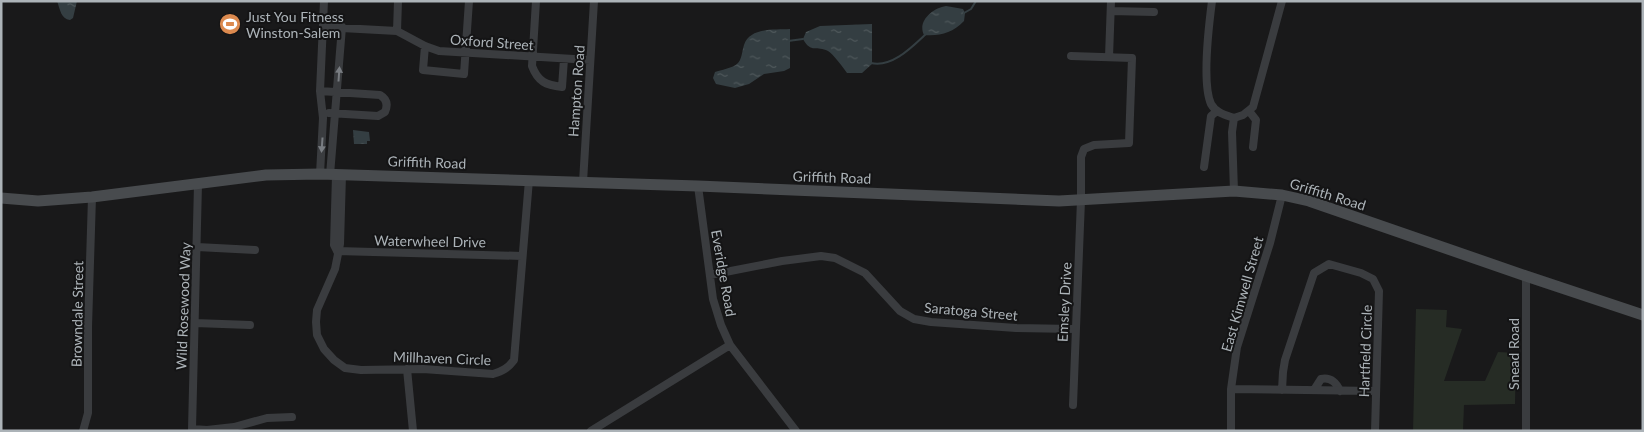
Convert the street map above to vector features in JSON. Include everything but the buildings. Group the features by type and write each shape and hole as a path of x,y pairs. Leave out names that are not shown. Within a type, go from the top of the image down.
{"street":[{"path":"324,1 320,91 332,175"},
{"path":"323,26 397,31 398,1"},
{"path":"425,46 423,70 464,74 469,1"},
{"path":"536,1 532,66 534,72 548,86 562,87 564,59"},
{"name":"Hampton Road","path":"583,182 594,1"},
{"path":"1071,56 1109,57 1111,1"},
{"path":"1212,1 1207,60 1208,88 1211,103 1217,111 1234,118 1254,107 1282,1"},
{"path":"1110,11 1154,12"},
{"path":"332,175 334,113 338,92 342,27"},
{"name":"Oxford Street","path":"397,31 425,46 439,51 590,60"},
{"name":"Emsley Drive","path":"1072,405 1081,200 1081,157 1084,150 1094,146 1128,143 1132,58 1109,57"},
{"path":"320,91 380,95 386,100 386,109 382,115 378,116 323,112"},
{"path":"1204,167 1211,116 1217,111"},
{"path":"1249,111 1256,120 1253,148"},
{"path":"1234,118 1232,132 1234,191"},
{"name":"Griffith Road","path":"1,198 38,201 92,197 266,175 529,180 1003,199 1081,200 1234,191 1282,195 1309,202 1643,315"},
{"name":"Millhaven Circle","path":"332,175 340,244 335,269 317,310 317,335 324,349 345,368 361,370 407,369 493,374 503,371 514,360 529,180"},
{"name":"Wild Rosewood Way","path":"198,184 192,429 235,429"},
{"name":"Everidge Road","path":"698,186 713,299 721,325 730,345 796,431"},
{"name":"East Kimwell Street","path":"1232,431 1232,389 1237,347 1270,244 1282,195"},
{"name":"Browndale Street","path":"83,431 88,413 88,327 92,197"},
{"path":"197,247 255,250"},
{"name":"Waterwheel Drive","path":"337,252 522,256"},
{"name":"Saratoga Street","path":"710,275 782,261 821,256 841,260 865,273 900,311 914,318 941,323 1074,329"},
{"name":"Hartfield Circle","path":"1282,390 1282,372 1314,273 1329,264 1361,273 1373,279 1379,291 1375,431"},
{"name":"Snead Road","path":"1526,276 1526,431"},
{"path":"195,323 250,326"},
{"path":"591,431 730,345"},
{"path":"407,369 413,431"},
{"path":"1314,390 1321,379 1327,378 1335,382 1340,391"},
{"path":"1232,389 1376,391"},
{"path":"235,429 267,418 292,417"},
{"path":"604,423 608,431"}],"shaded area":[{"path":"1416,309 1447,310 1446,327 1462,329 1444,381 1485,381 1498,352 1516,353 1515,404 1464,405 1463,431 1413,431"}],"water":[{"path":"57,1 77,1 73,18 70,20 65,18"},
{"path":"946,6 963,9 965,13 964,21 946,33 924,35 922,30 924,20 931,12"},
{"path":"872,24 872,64 862,73 847,73 828,51 812,48 803,39 806,32 820,26"},
{"path":"790,29 790,68 784,71 764,74 749,84 735,88 716,84 713,78 715,72 729,68 739,62 744,45 752,35 757,32"},
{"path":"353,130 369,132 370,141 367,141 367,144 354,144"}],"waterway":[{"path":"964,13 971,9 976,1"},
{"path":"871,63 879,64 894,59 908,50 926,34"},
{"path":"788,41 803,39"}],"place":[{"name":"Just You Fitness Winston-Salem","path":"230,24"}]}
